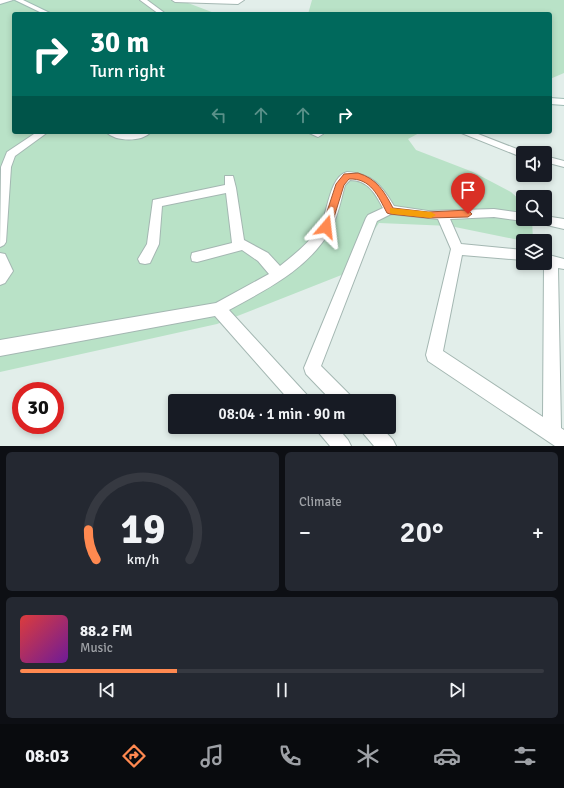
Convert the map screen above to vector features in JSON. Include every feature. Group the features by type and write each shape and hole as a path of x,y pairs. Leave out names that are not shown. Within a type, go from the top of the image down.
{"street":[{"path":"0,2 10,0"},
{"path":"18,0 45,12"},
{"path":"143,0 159,12"},
{"path":"175,0 238,2 241,0"},
{"path":"552,102 564,102"},
{"path":"0,242 6,167 11,154 40,134"},
{"path":"116,134 124,137 136,137 142,134"},
{"path":"469,134 516,151"},
{"path":"552,161 564,164"},
{"path":"0,348 218,309 279,275 311,248 326,227 340,184 347,176 358,176 372,183 380,192 390,210"},
{"path":"146,259 153,244 157,203 230,184 239,246"},
{"path":"337,394 312,368 372,218 390,210 428,215 494,213 516,216"},
{"path":"442,215 457,249 434,354 558,437"},
{"path":"552,222 564,224"},
{"path":"197,257 243,245 263,257 279,275"},
{"path":"457,249 516,254"},
{"path":"0,258 6,271 0,279"},
{"path":"553,261 558,437"},
{"path":"218,309 295,394"},
{"path":"331,434 342,446"},
{"path":"376,434 387,446"}],"green space":[{"path":"0,0 180,0 212,12 12,12 12,134 417,134 408,139 416,150 473,172 511,192 516,197 516,226 532,226 533,234 516,234 516,239 450,226 379,223 344,274 217,324 0,372"},
{"path":"312,0 564,0 564,73 552,78 552,12 309,12"}],"slow traffic":[{"path":"393,211 431,215"}],"route":[{"path":"326,227 340,184 347,176 358,176 372,183 380,192 390,210 428,215 468,214"}]}
